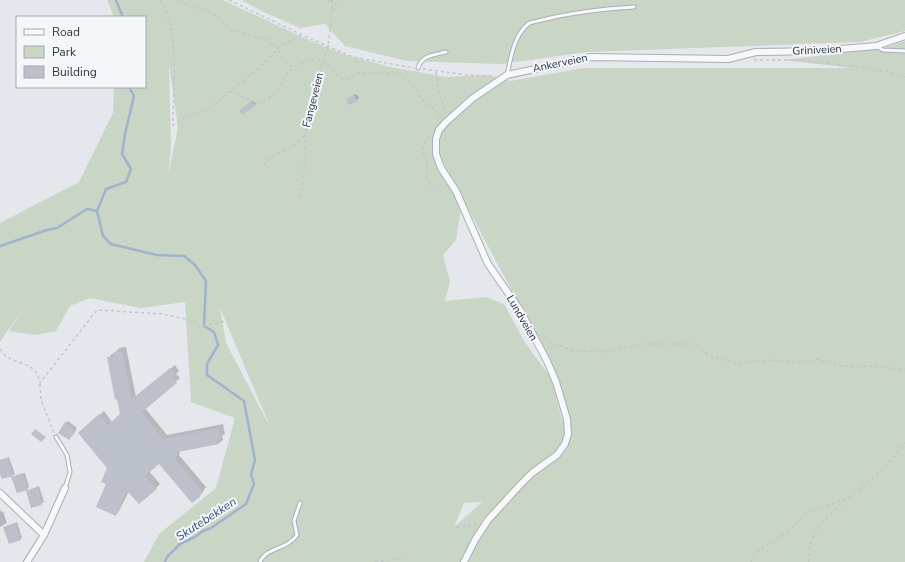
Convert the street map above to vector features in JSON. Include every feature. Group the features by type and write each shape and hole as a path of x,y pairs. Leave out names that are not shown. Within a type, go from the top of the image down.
{"street":[{"name":"Griniveien","path":"728,58 756,52 818,51 876,46 905,36"},
{"name":"Ankerveien","path":"505,76 591,57 728,58"},
{"path":"439,130 456,112 505,76"},
{"name":"Lundveien","path":"439,130 436,139 436,154 441,168 456,191 488,264 520,310 556,382 567,419 568,434 565,444 557,455 532,473 502,503 488,520 475,540 464,562"},
{"path":"27,562 44,535 65,488"},
{"path":"0,493 44,535"}],"lane":[{"path":"505,76 512,51 518,37 528,23 565,14 600,9 634,7"},
{"path":"876,46 882,50 905,51"},
{"path":"418,68 420,63 428,56 446,52"},
{"path":"56,437 67,455 70,472 65,488"},
{"path":"260,562 264,555 293,541 297,534 294,521 300,503"}],"path":[{"path":"160,0 168,14 174,42 173,125 185,118 209,109 254,72 283,44 302,35"},
{"path":"180,0 185,4 213,13 227,28 231,30 266,39 277,49 287,63 293,67"},
{"path":"229,0 302,35 353,57 436,72 505,76"},
{"path":"328,0 332,4"},
{"name":"Fangeveien","path":"301,197 304,171 305,135 328,46 332,0"},
{"path":"332,13 338,0"},
{"path":"230,91 254,102 261,103 278,91 293,67 312,59 323,61 340,78 346,78 358,73 397,73 403,76 415,87 422,100 436,110 441,120 439,130 425,140 422,151 427,163 427,177 434,192"},
{"path":"754,60 797,60 860,67 894,73 905,77"},
{"path":"436,72 439,94 447,116 446,122"},
{"path":"264,166 274,155 293,147 305,135"},
{"path":"40,383 97,310 162,314 194,321 199,327 226,321"},
{"path":"532,334 560,346 575,350 603,352 644,344 695,344 709,355 736,364 769,360 796,362 818,359 837,365 855,367 875,366 905,370"},
{"path":"0,349 3,355 8,359 30,367 36,372 40,383 41,400 56,437"},
{"path":"808,562 811,539 823,520 884,468 905,443"},
{"path":"751,562 756,552 786,533 807,513 847,498"},
{"path":"456,527 488,520"},
{"path":"375,562 399,559 405,555"}],"green space":[{"path":"107,0 223,0 302,37 346,55 391,67 446,77 489,75 510,81 584,68 852,68 784,60 885,48 905,41 905,562 144,562 159,534 216,488 235,418 191,402 185,302 140,308 90,298 70,306 56,331 35,335 9,331 24,307 0,342 0,223 79,182 113,113 114,88 146,88 146,16 114,16","holes":["169,64 178,128 168,175 171,148","437,155 440,156 543,349 566,419 562,420 551,378 524,341 504,304 486,297 445,301 450,282 443,255 456,240 461,206","220,308 269,424 269,425 226,343","482,502 454,527 464,503"]},
{"path":"241,0 905,0 905,31 860,42 587,52 501,64 407,61 345,46 325,24 300,28"}],"building":[{"path":"354,95 358,101 349,105 346,99"},
{"path":"251,101 255,106 242,115 239,110"},
{"path":"122,350 132,399 170,368 176,375 173,378 177,383 142,412 163,439 219,428 221,439 218,439 219,444 178,452 175,459 203,492 199,495 200,497 192,503 159,464 145,476 157,489 139,504 127,491 116,516 96,507 106,484 101,482 107,468 78,433 99,414 108,425 120,414 117,399 115,400 107,357 114,356 114,352"},
{"path":"65,422 76,431 69,440 58,433"},
{"path":"35,429 46,437 41,442 31,434"},
{"path":"8,458 13,476 2,479 0,474 0,461"},
{"path":"23,473 28,490 17,493 11,477"},
{"path":"38,487 42,505 31,508 26,491"},
{"path":"15,523 21,540 9,544 3,527"}],"waterway":[{"path":"116,0 123,16"},
{"path":"97,211 106,189 126,182 131,169 122,154 134,96 130,88"},
{"path":"0,246 57,228 87,209 97,211"},
{"name":"Skutebekken","path":"97,211 103,236 111,244 157,255 184,256 195,265 206,281 204,326 214,332 218,345 207,364 207,375 244,401 255,460 251,474 254,484 246,504 211,528 180,544 167,557 165,562"}]}
